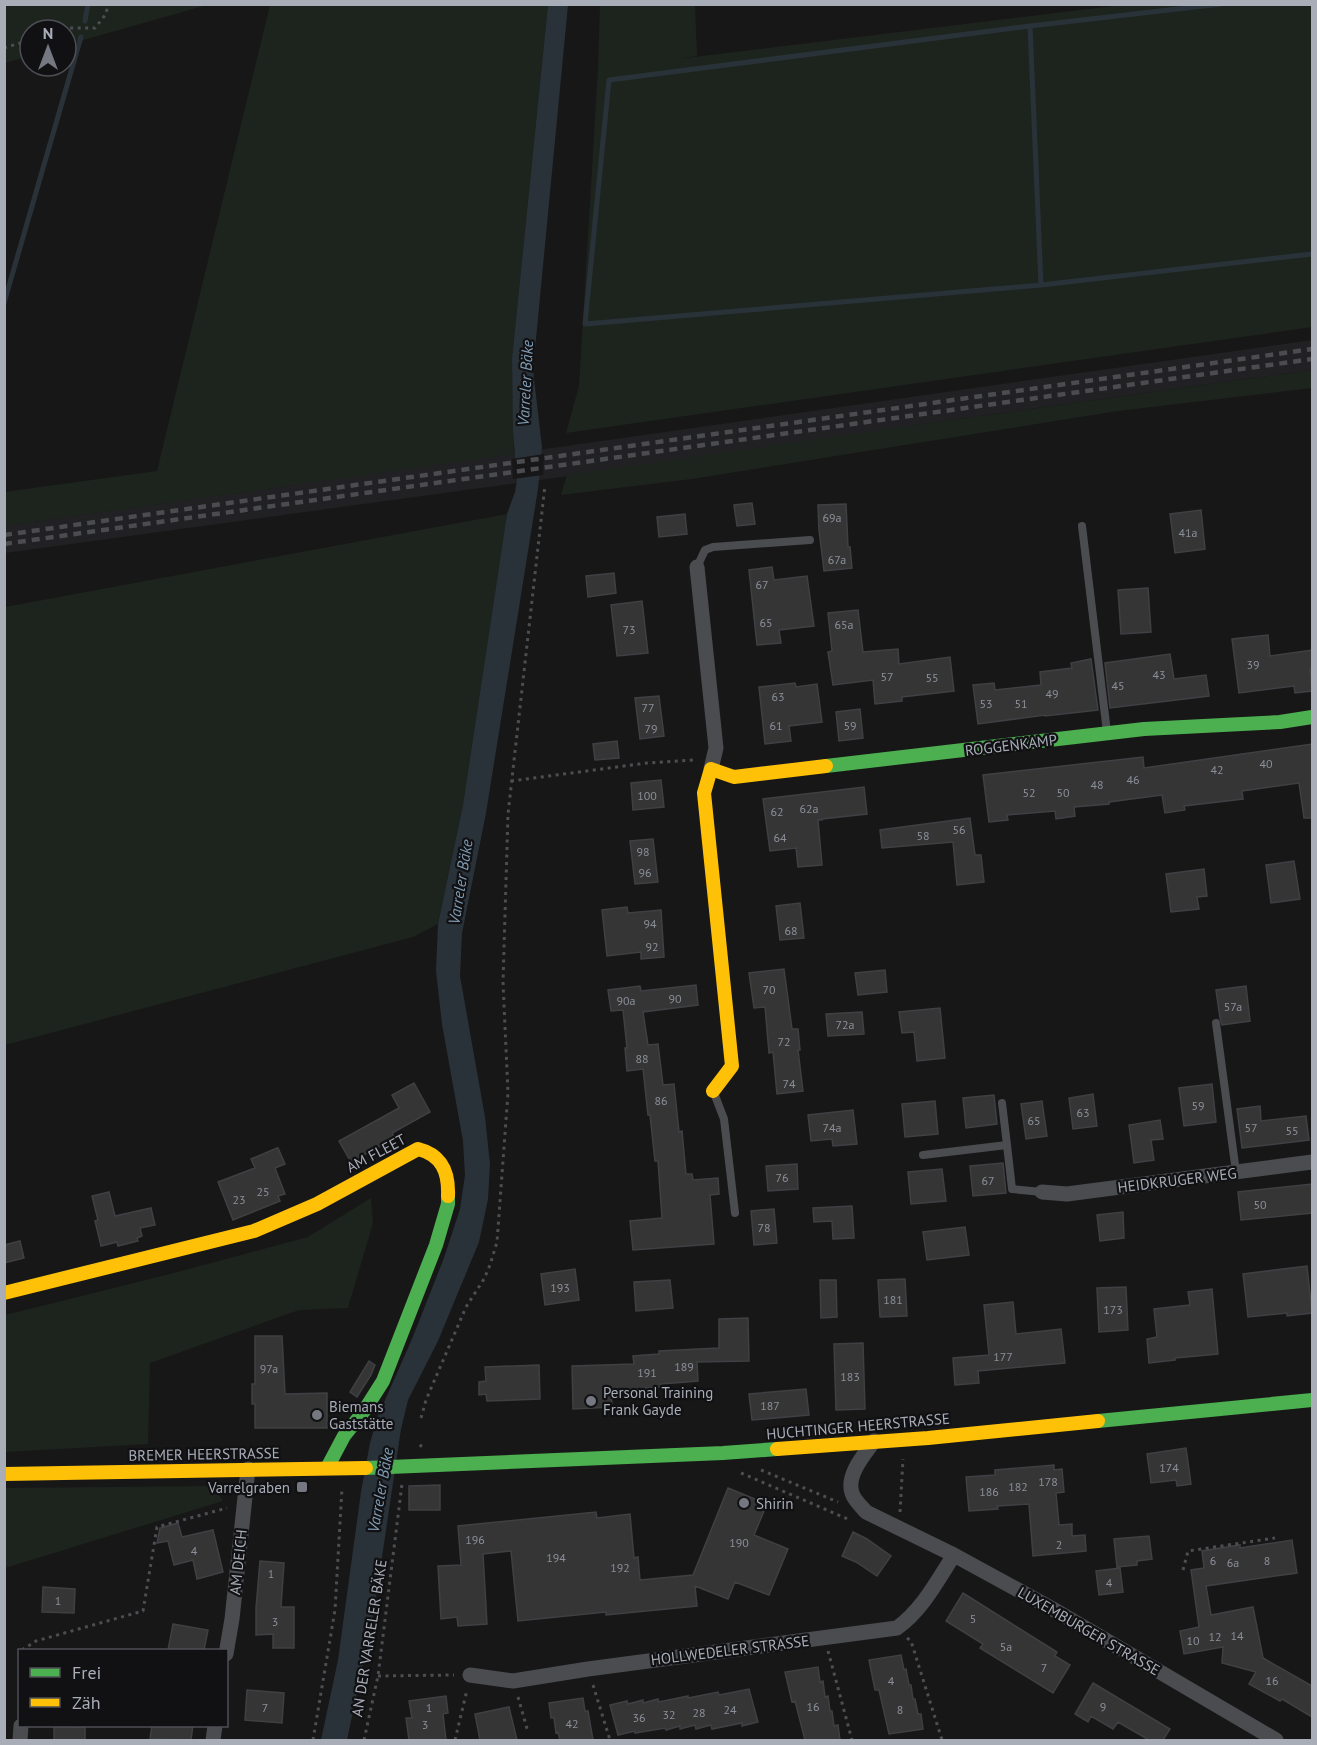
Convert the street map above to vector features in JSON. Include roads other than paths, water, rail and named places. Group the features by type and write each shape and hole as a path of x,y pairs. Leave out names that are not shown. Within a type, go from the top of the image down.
{"street":[{"path":"697,567 716,748 704,793 732,1066 713,1091"},
{"name":"ROGGENKAMP","path":"711,769 734,777 1144,729 1280,722 1312,717"},
{"name":"AM FLEET","path":"4,1293 254,1231 320,1203 418,1149 430,1152 442,1164 448,1182 448,1204 436,1245 383,1381 364,1411 344,1436 327,1468"},
{"name":"HEIDKRUGER WEG","path":"1042,1192 1067,1194 1312,1162"},
{"name":"HUCHTINGER HEERSTRASSE","path":"401,1467 723,1453 904,1439 1312,1400"},
{"name":"LUXEMBURGER STRASSE","path":"874,1441 850,1481 860,1517 899,1529 954,1555 1051,1608 1276,1740"},
{"name":"BREMER HEERSTRASSE","path":"4,1474 401,1467"},
{"name":"AM DEICH","path":"227,1649 248,1469"},
{"name":"HOLLWEDELER STRASSE","path":"470,1675 513,1681 897,1628 909,1620 927,1598 954,1555"}],"lane":[{"path":"1082,526 1107,734"},
{"path":"697,567 705,550 713,547 810,540"},
{"path":"1216,1023 1236,1172"},
{"path":"713,1091 724,1119 735,1213"},
{"path":"1002,1103 1012,1189 1042,1192"},
{"path":"923,1155 1007,1145"}],"water":[{"name":"Varreler Bäke","path":"548,5 568,5 533,370 542,447 538,489 486,813 462,933 460,976 485,1117 490,1164 488,1199 479,1242 438,1341 408,1400 401,1429 374,1611 347,1740 321,1740 338,1660 370,1443 378,1416 444,1258 460,1209 465,1175 463,1141 442,1024 436,971 438,924 463,805 507,514 517,480 513,431 512,359"}],"waterway":[{"path":"85,21 88,4"},
{"path":"1221,4 609,80 585,324 1041,285 1312,254"},
{"path":"1030,26 1041,285"},
{"path":"4,303 81,37"}],"railway":[{"path":"4,535 1312,349"},
{"path":"4,544 1312,359"}],"place":[{"name":"Personal Training Frank Gayde","path":"591,1401"},
{"name":"Biemans Gaststätte","path":"317,1415"},
{"name":"Varrelgraben","path":"302,1487"},
{"name":"Shirin","path":"744,1503"}]}
